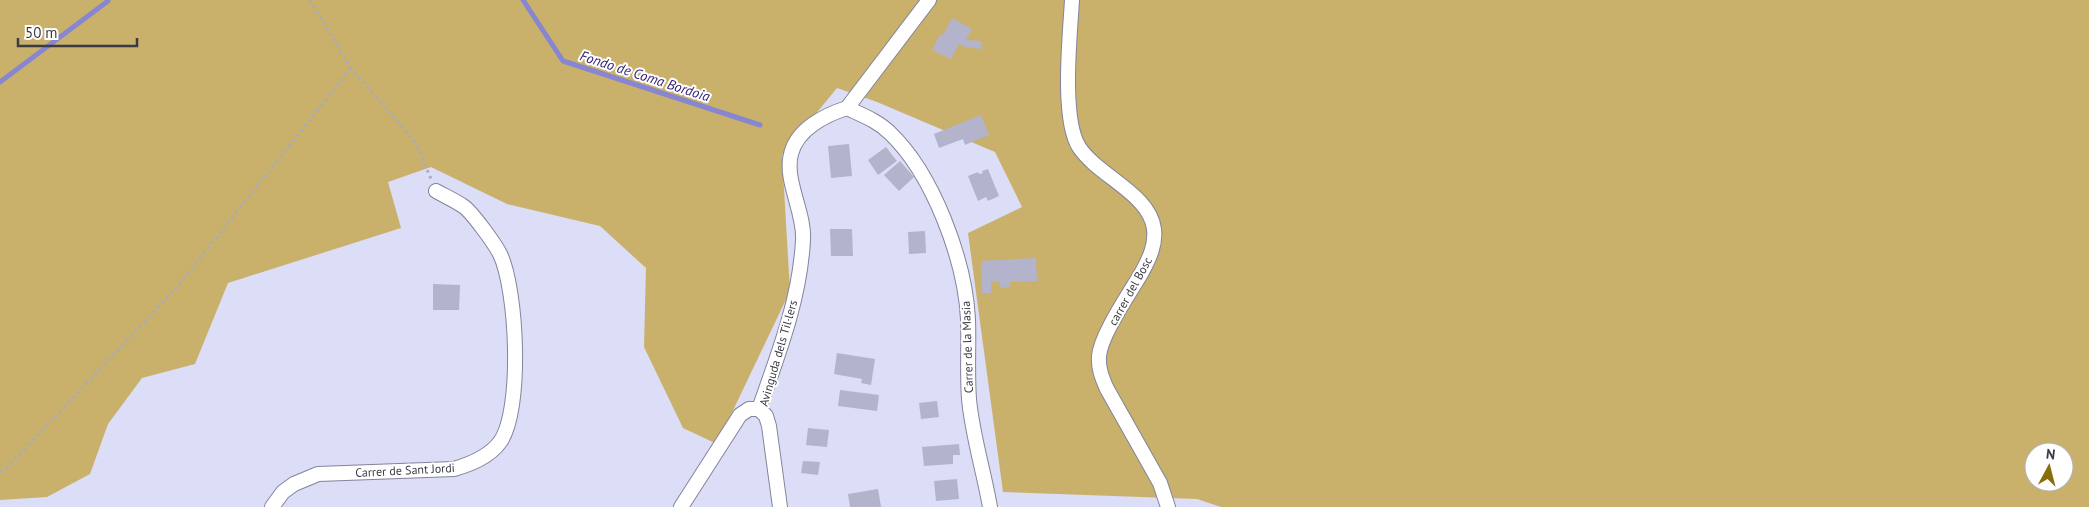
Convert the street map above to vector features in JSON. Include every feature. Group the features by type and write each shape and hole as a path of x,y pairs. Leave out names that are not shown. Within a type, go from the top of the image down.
{"street":[{"path":"847,108 929,0"},
{"name":"carrer del Bosc","path":"1072,0 1068,111 1072,130 1079,146 1096,167 1146,208 1151,215 1154,229 1154,245 1146,264 1102,340 1099,356 1100,373 1106,389 1160,483 1168,507"},
{"name":"Avinguda dels Til·lers","path":"780,507 769,426 766,416 759,409 783,339 797,284 803,239 800,211 790,176 790,155 798,138 812,126 828,114 847,108"},
{"name":"Carrer de la Masia","path":"847,108 868,117 889,132 912,158 932,195 958,255 968,318 970,401 990,507"},
{"name":"Carrer de Sant Jordi","path":"272,507 288,488 318,474 454,469 472,464 500,442 508,424 512,407 514,378 512,306 504,266 495,245 465,207 436,191"},
{"path":"681,507 740,415 749,409 759,409"}],"path":[{"path":"310,0 351,68 416,143 436,191"},
{"path":"1,471 177,287 351,68"}],"shaded area":[{"path":"0,0 2089,0 2089,507 1221,507 1197,499 1003,492 968,233 1022,207 995,152 877,102 837,88 782,155 790,291 717,444 683,428 644,347 646,268 600,226 507,204 431,167 388,182 401,228 228,283 195,364 142,378 108,424 90,474 47,497 0,500"}],"building":[{"path":"952,18 972,29 966,40 982,41 981,49 965,47 959,44 951,59 932,50 940,34 943,35"},
{"path":"981,115 989,135 965,145 963,139 939,148 934,134"},
{"path":"849,144 852,176 831,178 828,146"},
{"path":"886,147 897,161 878,175 868,160"},
{"path":"900,161 914,177 899,191 884,175"},
{"path":"988,169 999,196 988,201 986,197 978,201 968,176 978,172 979,174 983,173 982,171"},
{"path":"830,229 852,229 853,256 831,256"},
{"path":"925,231 926,253 909,254 908,232"},
{"path":"1036,258 1037,281 1010,282 1010,287 1000,288 1000,282 991,282 991,293 982,293 981,261"},
{"path":"433,284 460,285 459,310 433,310"},
{"path":"837,353 875,359 871,385 861,383 862,379 834,374"},
{"path":"840,390 879,395 877,411 838,406"},
{"path":"937,401 939,417 921,419 919,403"},
{"path":"808,428 829,430 827,447 806,445"},
{"path":"959,444 960,455 953,455 953,464 924,466 922,447"},
{"path":"803,461 820,462 818,475 801,473"},
{"path":"957,479 959,499 936,501 934,481"},
{"path":"878,489 881,507 850,507 848,494"}],"waterway":[{"name":"Fondo de Coma Bordoia","path":"523,0 563,61 760,125"},
{"path":"0,82 108,1"}]}
